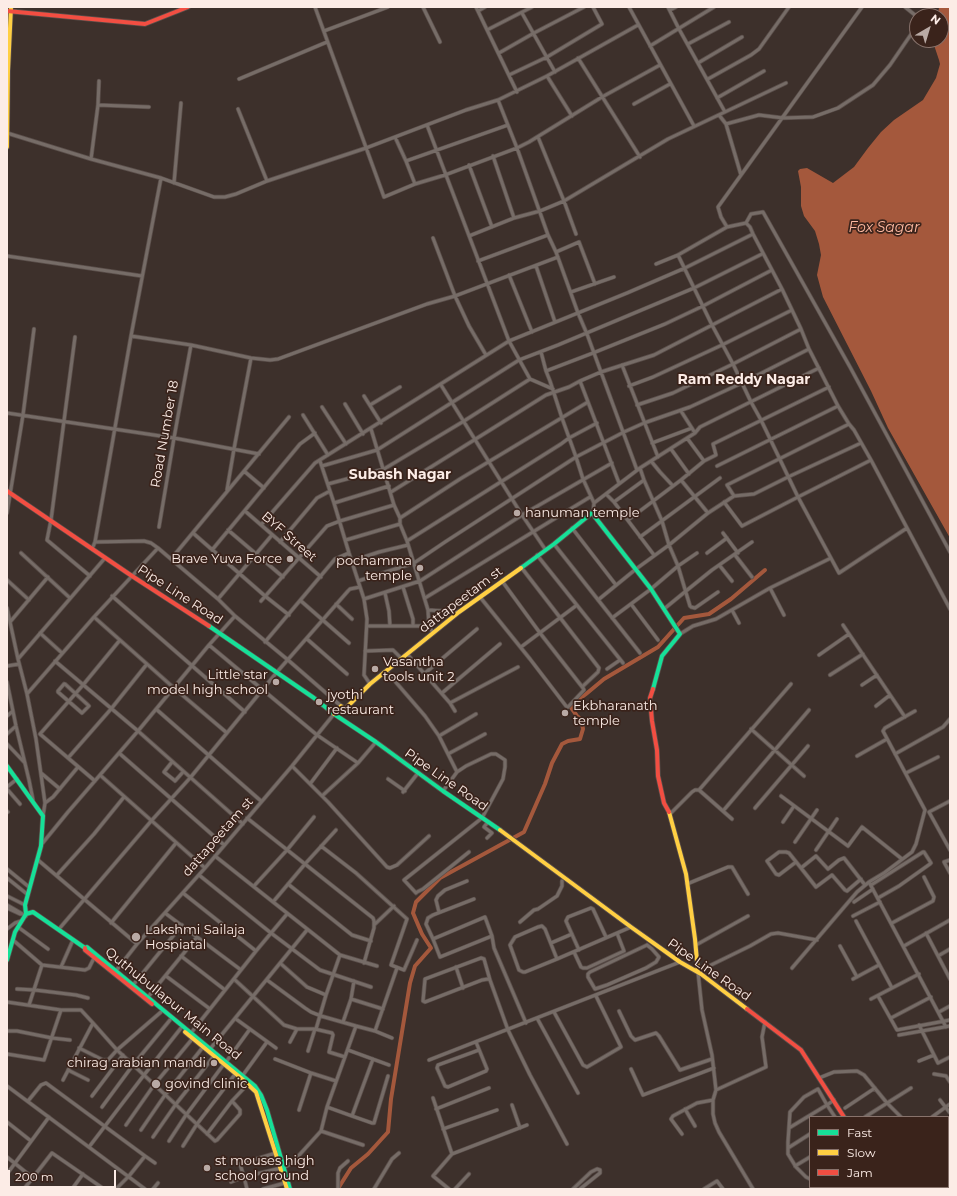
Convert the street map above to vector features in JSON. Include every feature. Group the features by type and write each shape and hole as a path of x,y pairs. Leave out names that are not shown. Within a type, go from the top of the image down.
{"street":[{"path":"7,146 10,10 145,24 188,7"},
{"path":"314,7 384,197 415,184 517,148 538,137 602,97 660,65"},
{"path":"324,31 388,7"},
{"path":"423,7 440,42"},
{"path":"476,7 517,92"},
{"path":"478,11 485,7"},
{"path":"486,30 532,7"},
{"path":"499,53 584,7"},
{"path":"509,74 547,57 602,24 593,7"},
{"path":"628,7 694,126"},
{"path":"676,7 669,9 678,29 708,79 725,112"},
{"path":"650,46 714,7"},
{"path":"708,79 751,56 758,49 789,7"},
{"path":"727,227 721,217 718,207 862,7"},
{"path":"726,124 760,115 783,118 813,117 838,108 872,85 890,65 914,30 916,16 905,7"},
{"path":"522,13 555,72"},
{"path":"688,44 729,22"},
{"path":"7,133 91,159 161,178 214,197 224,198 267,181 366,148 466,110 498,100 555,72 638,25"},
{"path":"698,63 742,37"},
{"path":"239,79 327,42"},
{"path":"578,58 640,156"},
{"path":"717,98 764,71"},
{"path":"547,76 572,116"},
{"path":"91,159 98,105 99,81"},
{"path":"468,236 564,201 668,139 786,83"},
{"path":"634,104 670,84"},
{"path":"498,100 593,353 639,469 662,521 669,545 686,590 690,606 693,608 718,592"},
{"path":"174,183 181,103"},
{"path":"98,105 149,107"},
{"path":"238,108 267,181"},
{"path":"719,115 726,124 741,175"},
{"path":"427,125 509,341 530,379 553,391"},
{"path":"406,161 436,149 508,125"},
{"path":"395,137 415,184"},
{"path":"538,137 576,234"},
{"path":"493,156 514,218"},
{"path":"469,165 492,227"},
{"path":"92,549 95,542 131,336 161,178"},
{"path":"656,264 678,254 727,227 746,223 751,214 763,212 854,374 950,552"},
{"path":"746,223 750,227 762,254 782,289 838,406 871,460 950,609"},
{"path":"261,525 315,463 381,423 509,341 685,268 753,234"},
{"path":"478,261 548,235"},
{"path":"433,238 454,296 486,355"},
{"path":"556,252 579,242 595,284"},
{"path":"678,254 712,326 733,364 750,402 761,420 798,497 839,573 907,528"},
{"path":"322,466 377,450 519,360 587,334 694,288 762,254"},
{"path":"7,256 142,276"},
{"path":"131,336 191,345 251,358 270,360 286,357 558,257"},
{"path":"536,266 555,322"},
{"path":"546,371 665,324 772,270"},
{"path":"509,275 532,332"},
{"path":"571,292 614,278"},
{"path":"391,492 553,391 569,388 580,381 601,372 654,355 782,289"},
{"path":"630,386 722,345 792,310"},
{"path":"7,513 8,492 23,415 34,329"},
{"path":"637,406 673,393 801,329"},
{"path":"75,336 51,520 47,540 90,576"},
{"name":"Road Number 18","path":"159,527 191,345"},
{"path":"358,581 414,563 576,458 624,432 644,423 681,411 810,349"},
{"path":"540,352 583,479 594,503 593,512 651,589 679,632"},
{"path":"227,491 251,358"},
{"path":"622,365 658,457"},
{"path":"594,503 639,469 695,433 700,427 819,368"},
{"path":"328,484 384,469 530,379"},
{"path":"580,381 619,483"},
{"path":"441,384 488,462 545,550"},
{"path":"628,520 690,474 704,461 716,455 713,444 829,386"},
{"path":"370,405 400,387"},
{"path":"364,396 381,423"},
{"path":"400,518 458,480 588,402"},
{"path":"345,404 363,434"},
{"path":"717,466 838,406"},
{"path":"322,407 346,444"},
{"path":"681,411 695,433"},
{"path":"7,413 174,438 259,454"},
{"path":"303,415 328,455"},
{"path":"171,560 289,416"},
{"path":"407,541 569,438 597,423"},
{"path":"734,496 727,485 849,424"},
{"path":"652,443 692,428"},
{"path":"371,429 394,505 400,518 400,524 420,581 428,610 429,626 433,633"},
{"path":"212,550 300,444 315,433"},
{"path":"687,438 704,461"},
{"path":"598,600 708,513 734,496 754,494 861,443"},
{"path":"671,449 690,474"},
{"path":"724,502 742,526 871,460"},
{"path":"320,461 364,599 367,619 364,675 370,684"},
{"path":"651,461 674,486"},
{"path":"364,599 420,581 522,515 612,463"},
{"path":"244,471 264,488"},
{"path":"640,537 720,478"},
{"path":"614,502 644,480"},
{"path":"681,480 708,513"},
{"path":"334,503 389,486"},
{"path":"280,542 317,498 330,491"},
{"name":"Pipe Line Road","path":"8,492 277,672 334,714 517,842 631,927 680,962 699,973 765,1022 801,1050 843,1116"},
{"path":"606,494 614,502 654,555"},
{"path":"425,598 590,497"},
{"path":"261,601 327,526 394,505"},
{"name":"BYF Street","path":"245,511 321,577"},
{"name":"dattapeetam st","path":"115,972 137,944 206,868 334,714 459,612 554,544 593,512"},
{"path":"346,540 400,524"},
{"path":"572,528 616,585"},
{"path":"228,530 283,577"},
{"path":"193,533 289,615"},
{"path":"723,533 752,576"},
{"path":"218,599 272,535"},
{"path":"707,553 727,538"},
{"path":"95,542 151,543 343,707"},
{"path":"664,609 686,590 752,542"},
{"path":"554,544 640,652"},
{"path":"352,561 379,552 408,545"},
{"path":"27,694 112,596 158,548"},
{"path":"21,553 70,598"},
{"path":"266,642 335,559 349,553"},
{"path":"612,618 651,589 678,566 697,553"},
{"path":"537,555 622,661 607,669"},
{"path":"18,659 106,558"},
{"path":"753,1189 719,1132 713,1114 713,1100 716,1090 714,1068 702,1010 696,945 687,884 670,814 664,803 658,776 657,750 650,698 662,656 679,632 716,619 770,588 831,558"},
{"path":"720,566 732,581"},
{"path":"520,568 599,668 598,672 582,687"},
{"path":"10,622 48,577"},
{"path":"7,580 29,600"},
{"path":"480,597 568,707 584,690 502,581"},
{"path":"59,929 170,799 190,778 277,672 336,604 350,589 360,587"},
{"path":"403,587 413,619 413,626"},
{"path":"770,588 784,615"},
{"path":"385,593 389,611 390,626"},
{"path":"112,596 245,712"},
{"path":"301,601 349,643"},
{"path":"336,604 352,618"},
{"path":"631,604 658,640"},
{"path":"521,647 577,605"},
{"path":"7,608 36,739 45,803 41,846 27,894 25,915 18,927 7,960"},
{"path":"428,610 459,612"},
{"path":"732,610 739,623"},
{"path":"41,846 68,812 235,616"},
{"path":"94,617 227,733"},
{"path":"843,625 906,717"},
{"path":"366,626 429,626"},
{"path":"424,674 477,629"},
{"path":"40,634 62,653"},
{"path":"819,655 849,634"},
{"path":"307,638 347,674"},
{"path":"36,739 76,694 120,640"},
{"path":"442,693 500,644"},
{"path":"209,645 318,735 358,763"},
{"path":"365,651 393,650 402,659"},
{"path":"830,675 863,654"},
{"path":"408,655 442,693 455,711"},
{"path":"55,661 138,731 242,824"},
{"path":"7,666 19,664"},
{"path":"68,758 111,709 147,664"},
{"path":"450,703 518,667"},
{"path":"387,672 425,716 439,736 457,772"},
{"path":"862,685 877,675"},
{"path":"7,682 8,693 33,802"},
{"path":"65,684 76,694 89,706 82,713 58,692 65,684"},
{"path":"670,814 692,792 699,790 791,684"},
{"path":"876,706 890,695"},
{"path":"156,709 261,801"},
{"path":"723,811 808,710"},
{"path":"7,716 13,711"},
{"path":"915,711 885,728 884,733 925,810 929,812 950,850"},
{"path":"439,736 476,714"},
{"path":"895,754 943,727 950,719"},
{"path":"7,734 16,726"},
{"path":"751,729 804,776"},
{"path":"40,734 95,781"},
{"path":"448,754 485,734"},
{"path":"857,756 887,739"},
{"path":"322,796 358,763 376,742"},
{"path":"7,744 25,764"},
{"path":"755,808 808,746"},
{"path":"310,784 337,748"},
{"path":"119,753 224,846"},
{"path":"443,791 457,772 466,766 491,754 496,754 505,760 506,767 503,779 482,818 404,880 416,893 469,852"},
{"path":"906,773 938,757"},
{"path":"172,762 164,772 175,781 181,771"},
{"path":"7,766 43,816"},
{"path":"292,766 322,796 387,868 397,865 429,836"},
{"path":"45,803 53,797 78,767"},
{"path":"41,773 60,789"},
{"path":"388,779 404,791 418,773"},
{"path":"100,775 206,868"},
{"path":"17,779 7,788 20,804"},
{"path":"699,790 732,819"},
{"path":"781,796 848,846 862,827 902,859"},
{"path":"57,876 124,797"},
{"path":"929,812 950,800"},
{"path":"783,822 794,806"},
{"path":"795,842 817,810"},
{"path":"792,968 857,892 912,852 916,844 925,810"},
{"path":"254,886 287,850 314,817"},
{"path":"247,818 373,918 375,924 364,963"},
{"path":"816,850 838,818"},
{"path":"487,838 491,834 488,830 490,823"},
{"path":"273,902 336,830"},
{"path":"111,923 176,842"},
{"path":"321,846 356,873 407,919 391,965 404,970 417,940"},
{"path":"796,862 779,875 776,874 767,861 779,852 789,853 816,887 832,875"},
{"path":"854,902 872,887 924,852 931,863 930,864 899,886 878,898"},
{"path":"215,856 340,955 377,966"},
{"path":"801,868 816,856 827,868 829,868 832,875 846,891 861,879"},
{"path":"829,868 844,858 865,885"},
{"path":"38,860 137,944"},
{"path":"950,860 944,862 950,873"},
{"path":"687,884 728,867 732,867 748,894"},
{"path":"7,869 29,887"},
{"path":"199,874 271,933 320,970 371,987"},
{"path":"892,923 933,901 934,897 924,877"},
{"path":"7,878 27,894"},
{"path":"439,912 436,900 438,896 445,890 467,881"},
{"path":"520,922 534,910 538,909 556,896 562,886 562,881"},
{"path":"869,882 948,1026 922,1032 899,1035"},
{"path":"288,884 352,935 371,941"},
{"path":"183,893 256,951"},
{"path":"7,896 25,905"},
{"path":"474,899 430,916 426,921 440,957 492,936"},
{"path":"853,916 880,902"},
{"path":"375,924 394,906"},
{"path":"7,907 25,915"},
{"path":"579,950 566,921 568,917 591,908 593,909 606,937"},
{"name":"Quthubullapur Main Road","path":"25,915 33,912 85,948 86,947 170,1020 189,1033 214,1056 243,1075 256,1086 262,1095 267,1110 290,1189"},
{"path":"165,913 241,970"},
{"path":"189,1033 287,914"},
{"path":"696,945 748,916"},
{"path":"433,939 485,917 492,936 494,948 526,1023"},
{"path":"856,920 892,988"},
{"path":"904,946 950,920"},
{"path":"7,928 16,922 22,921"},
{"path":"133,985 182,925"},
{"path":"557,959 545,929 542,926 515,937 510,945 519,970 525,972 557,959 574,952 579,950 631,927"},
{"path":"18,927 48,949"},
{"path":"210,1049 307,930"},
{"path":"574,952 581,967 587,968 624,951 617,933"},
{"path":"699,973 707,967 771,934 778,933 816,940"},
{"path":"550,943 572,934"},
{"path":"926,934 950,979"},
{"path":"148,997 197,937"},
{"path":"13,940 42,964 87,970 94,958"},
{"path":"61,967 73,940"},
{"path":"647,945 659,957 656,962 646,968 607,985 595,989 588,977 588,974 647,945"},
{"path":"840,946 857,977"},
{"name":"Quthubullapur Main Road","path":"85,948 85,950 94,958 133,985 210,1049 256,1092 276,1153 283,1168 287,1189"},
{"path":"938,956 950,949"},
{"path":"308,1050 321,1016 326,995 340,955"},
{"path":"181,956 225,990"},
{"path":"490,980 482,980 425,1002 423,1001 425,979 483,958 508,1030 567,1144"},
{"path":"429,1060 680,962"},
{"path":"280,963 307,986 326,995"},
{"path":"29,1005 42,964"},
{"path":"853,979 879,965"},
{"path":"456,967 463,988"},
{"path":"375,1031 397,968"},
{"path":"646,968 649,975"},
{"path":"871,1000 919,974"},
{"path":"166,976 210,1009"},
{"path":"234,979 284,1025 297,1029 316,1029 331,1032 333,1034 329,1052"},
{"path":"267,980 305,1008 321,1016 375,1031 392,1038"},
{"path":"343,1022 351,998 354,981"},
{"path":"607,985 609,991"},
{"path":"17,989 76,995 88,998"},
{"path":"554,1012 583,1064 587,1066 621,1047 596,996"},
{"path":"878,996 897,1030 950,1020"},
{"path":"891,1018 931,997"},
{"path":"351,998 383,1009"},
{"path":"7,1002 62,1010 81,1010 116,1050 214,1140 217,1140 240,1114 232,1101"},
{"path":"939,1012 950,1006"},
{"path":"7,1054 44,1060 62,1010"},
{"path":"619,1011 631,1036 635,1040 656,1033 680,1070 712,1059"},
{"path":"79,1048 103,1060 108,1060 116,1050 161,1012"},
{"path":"538,1018 578,1092"},
{"path":"236,1019 276,1048"},
{"path":"102,1108 133,1065 170,1020"},
{"path":"716,1090 766,1067 762,1037 765,1022"},
{"path":"63,1080 93,1023"},
{"path":"919,1025 938,1062 950,1057"},
{"path":"230,1182 244,1177 283,1168 292,1163 321,1131 327,1107 356,1026"},
{"path":"89,1147 181,1028"},
{"path":"290,1042 297,1029"},
{"path":"169,1141 186,1115 250,1030"},
{"path":"7,1031 17,1031 70,1040"},
{"path":"126,1124 154,1085 193,1038"},
{"path":"243,1075 267,1042"},
{"path":"476,1042 487,1069 486,1071 448,1087 445,1086 437,1068 438,1065 479,1050"},
{"path":"141,1130 165,1095 203,1047"},
{"path":"324,1050 345,1057"},
{"path":"348,1050 389,1065"},
{"path":"92,1096 123,1055"},
{"path":"919,1061 934,1055"},
{"path":"153,1137 176,1104 214,1056"},
{"path":"275,1059 336,1081"},
{"path":"352,1116 373,1059"},
{"path":"631,1069 643,1095 714,1068"},
{"path":"68,1070 88,1080"},
{"path":"820,1078 834,1072 858,1071 864,1075 901,1116"},
{"path":"183,1146 197,1124 236,1073"},
{"path":"299,1110 311,1073"},
{"path":"934,1074 946,1076 950,1082"},
{"path":"327,1107 372,1123 374,1122 388,1076"},
{"path":"28,1101 42,1085 46,1083 155,1163"},
{"path":"207,1134 232,1101 248,1084"},
{"path":"7,1086 145,1189"},
{"path":"436,1109 489,1088"},
{"path":"845,1108 876,1088"},
{"path":"867,1116 911,1088"},
{"path":"809,1178 806,1177 795,1166 788,1154 790,1112 804,1098 818,1089 834,1116"},
{"path":"433,1098 452,1154"},
{"path":"682,1134 671,1119 673,1116 701,1101 713,1100"},
{"path":"789,1128 834,1100"},
{"path":"940,1100 950,1113"},
{"path":"933,1116 950,1104"},
{"path":"512,1105 520,1128"},
{"path":"685,1109 695,1126"},
{"path":"443,1129 497,1110"},
{"path":"7,1174 48,1117"},
{"path":"7,1122 31,1141"},
{"path":"449,1189 433,1176 452,1154 527,1125"},
{"path":"321,1131 363,1145"},
{"path":"788,1148 809,1135"},
{"path":"24,1189 52,1153 104,1189"},
{"path":"247,1189 240,1164 276,1153"},
{"path":"374,1189 392,1159 399,1153"},
{"path":"116,1189 145,1156"},
{"path":"7,1158 34,1178"},
{"path":"795,1166 809,1158"},
{"path":"338,1189 338,1173 340,1168 348,1161"},
{"path":"573,1189 591,1172 597,1169 600,1170 600,1173 580,1189"},
{"path":"72,1189 83,1174"},
{"path":"455,1189 469,1174"},
{"path":"704,1189 717,1181 723,1189"},
{"path":"263,1189 285,1182"},
{"path":"153,1189 158,1183"}],"water":[{"name":"Fox Sagar","path":"950,7 950,538 888,428 871,391 823,297 817,275 821,255 819,244 815,231 804,216 801,206 801,187 798,171 800,169 807,168 833,183 854,167 881,132 894,120 923,100 936,78 940,64 935,48 949,48 949,8 939,8"}],"waterway":[{"path":"339,1189 351,1168 368,1154 388,1132 391,1099 410,983 415,966 431,948 422,934 413,913 416,902 440,878 524,832 545,784 552,763 562,744 568,741 580,739 583,729 581,719 570,706 604,679 658,647 684,618 709,614 731,599 765,570"}],"traffic: fast":[{"path":"521,568 554,544 593,512 595,517 651,589 680,634 662,656 653,689"},
{"path":"209,626 314,698 334,714 500,830"},
{"path":"7,766 43,816 41,846 25,905 26,914 15,932 7,960"},
{"path":"26,914 33,912 85,948 87,947 255,1086 261,1095 267,1110 290,1189"}],"traffic: slow":[{"path":"7,147 11,7"},
{"path":"334,714 341,706 345,709 370,684 459,612 521,568"},
{"path":"669,812 686,874 698,972"},
{"path":"500,830 631,927 680,962 701,974 747,1009"},
{"path":"185,1032 256,1092 287,1189"}],"traffic: jam":[{"path":"7,11 145,24 188,7"},
{"path":"7,491 132,576 209,626"},
{"path":"653,689 650,698 657,750 658,776 664,803 669,812"},
{"path":"85,948 85,950 152,1004"},
{"path":"747,1009 801,1050 843,1116"}],"place":[{"name":"hanuman temple","path":"517,513"},
{"name":"Brave Yuva Force","path":"290,559"},
{"name":"pochamma temple","path":"420,568"},
{"name":"Vasantha tools unit 2","path":"375,669"},
{"name":"Little star model high school","path":"276,682"},
{"name":"jyothi restaurant","path":"319,702"},
{"name":"Ekbharanath temple","path":"565,713"},
{"name":"Lakshmi Sailaja Hospiatal","path":"136,937"},
{"name":"chirag arabian mandi","path":"214,1063"},
{"name":"govind clinic","path":"156,1084"},
{"name":"st mouses high school ground","path":"207,1168"}],"district":[{"name":"Ram Reddy Nagar","path":"744,380"},
{"name":"Subash Nagar","path":"400,475"}]}
